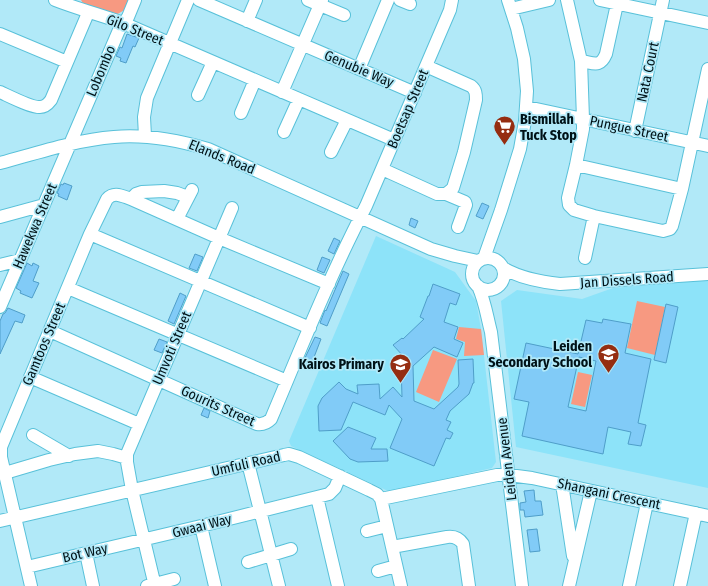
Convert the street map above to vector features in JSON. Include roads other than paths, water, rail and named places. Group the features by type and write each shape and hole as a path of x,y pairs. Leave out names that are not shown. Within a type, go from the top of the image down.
{"street":[{"name":"Gilo Street","path":"55,0 74,4 88,13 123,23 394,140"},
{"name":"Lobombo","path":"70,144 119,30 128,17 135,0"},
{"path":"145,136 144,117 147,98 188,0"},
{"name":"Genubie Way","path":"199,0 415,93"},
{"path":"247,21 256,0"},
{"path":"359,69 388,0"},
{"name":"Boetsap Street","path":"360,217 415,93 450,10 452,0"},
{"path":"501,210 496,251 503,278 497,286 484,289 475,282 472,273 473,268 481,260 501,210 520,149 525,121 526,80 524,59 521,43 509,5 549,0"},
{"path":"567,0 581,61 583,119 583,129 568,198 569,205 574,210 594,216 663,231 672,226 682,189 708,69"},
{"name":"Nata Court","path":"635,131 663,0"},
{"path":"282,92 302,45 316,2 344,15"},
{"path":"581,61 598,64 602,61 606,54 611,2 708,23"},
{"path":"0,92 37,107 44,106 51,100 88,13"},
{"path":"0,34 67,62"},
{"path":"198,95 213,62"},
{"path":"426,66 471,86 476,94 476,100 462,159 453,188 446,194"},
{"path":"241,113 255,80"},
{"path":"284,132 299,99"},
{"name":"Pungue Street","path":"526,107 708,146"},
{"path":"331,152 347,120"},
{"name":"Elands Road","path":"0,163 70,144 115,136 145,136 177,140 208,149 431,249 467,271 475,282"},
{"name":"Hawekwa Street","path":"0,307 70,144"},
{"path":"576,165 682,189"},
{"path":"382,169 437,194 446,194 466,203 458,227"},
{"path":"131,199 136,194 142,192 164,191 190,194 178,219"},
{"name":"Gamtoos Street","path":"31,586 1,457 1,447 90,234 109,196 116,194 131,199 329,284"},
{"path":"0,217 44,205"},
{"name":"Umvoti Street","path":"152,585 144,540 132,490 127,458 129,448 232,208"},
{"path":"585,258 594,216"},
{"name":"Gourits Street","path":"50,331 250,421 260,425 265,424 271,419 329,284 360,217"},
{"path":"90,234 310,328"},
{"name":"Elands Road","path":"431,249 455,256 481,260"},
{"path":"481,260 493,259 500,265"},
{"path":"0,265 20,260"},
{"name":"Jan Dissels Road","path":"500,265 509,272 546,283"},
{"name":"Jan Dissels Road","path":"497,286 520,282 572,284 708,274"},
{"name":"Leiden Avenue","path":"475,282 484,302 491,332 522,586"},
{"name":"Leiden Avenue","path":"491,332 497,286"},
{"path":"68,288 287,381"},
{"path":"30,376 139,424"},
{"path":"33,435 69,456"},
{"path":"5,473 49,460 98,451 127,458"},
{"name":"Umfuli Road","path":"0,521 289,454 300,457 369,490 377,494 381,499"},
{"path":"248,463 279,586"},
{"path":"401,586 381,499 483,478 509,475"},
{"name":"Shangani Crescent","path":"509,475 562,484 708,516"},
{"name":"Gwaai Way","path":"144,540 329,494 335,488 340,476"},
{"path":"562,484 574,563"},
{"path":"569,586 590,491"},
{"path":"318,497 338,586"},
{"path":"629,586 647,503"},
{"path":"680,586 696,513"},
{"path":"201,526 216,586"},
{"path":"367,531 387,526"},
{"path":"392,547 452,536 460,540 469,586"},
{"name":"Bot Way","path":"27,567 144,540"},
{"path":"248,562 291,549"},
{"path":"86,553 93,586"},
{"path":"378,571 396,566"},
{"path":"152,585 174,579"}],"place":[{"name":"Bismillah Tuck Stop","path":"505,146"},
{"name":"Leiden Secondary School","path":"608,374"},
{"name":"Kairos Primary","path":"400,384"}]}
